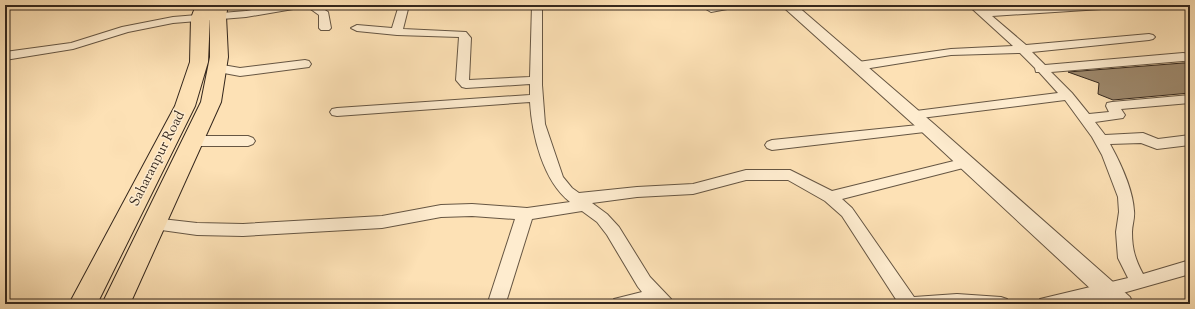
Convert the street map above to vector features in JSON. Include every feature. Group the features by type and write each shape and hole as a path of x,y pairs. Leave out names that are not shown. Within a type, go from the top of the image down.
{"main road":[{"name":"Saharanpur Road","path":"116,304 152,224 211,102 219,57 211,11"},
{"name":"Saharanpur Road","path":"83,304 185,106 199,62 211,11"}],"street":[{"path":"5,56 64,48 150,24 211,11 246,14 299,5"},
{"path":"310,5 324,14 325,28"},
{"path":"397,32 404,5"},
{"path":"537,5 536,80 538,124 546,152 557,179 567,192 602,218 613,231 644,282 660,300"},
{"path":"711,9 734,5"},
{"path":"788,5 928,128 1122,304"},
{"path":"978,9 1117,5"},
{"path":"978,9 1022,49 1068,96 1087,119 1101,140 1109,155 1125,197 1127,212 1124,244 1126,258 1138,281"},
{"path":"357,28 397,32 462,34 465,38 462,80 466,84 536,80"},
{"path":"858,66 951,52 1022,49 1149,37"},
{"path":"1040,69 1183,57 1190,58"},
{"path":"217,68 240,72 305,64"},
{"path":"913,115 1068,96"},
{"path":"337,112 537,98"},
{"path":"1087,119 1118,114 1112,106 1190,99"},
{"path":"772,145 928,128"},
{"path":"1101,140 1143,138 1157,144 1190,140"},
{"path":"192,141 248,141"},
{"path":"830,197 966,163"},
{"path":"152,224 197,229 236,230 382,222 441,211 472,210 527,214 580,202 637,192 694,189 746,175 790,175 830,197 848,212 909,304"},
{"path":"498,304 498,299 523,219 527,214"},
{"path":"1046,304 1069,301 1108,291 1190,267"},
{"path":"620,304 660,300"},
{"path":"913,304 958,301 1001,304"}],"building":[{"path":"1190,63 1190,93 1113,100 1098,94 1099,83 1068,72"}]}
